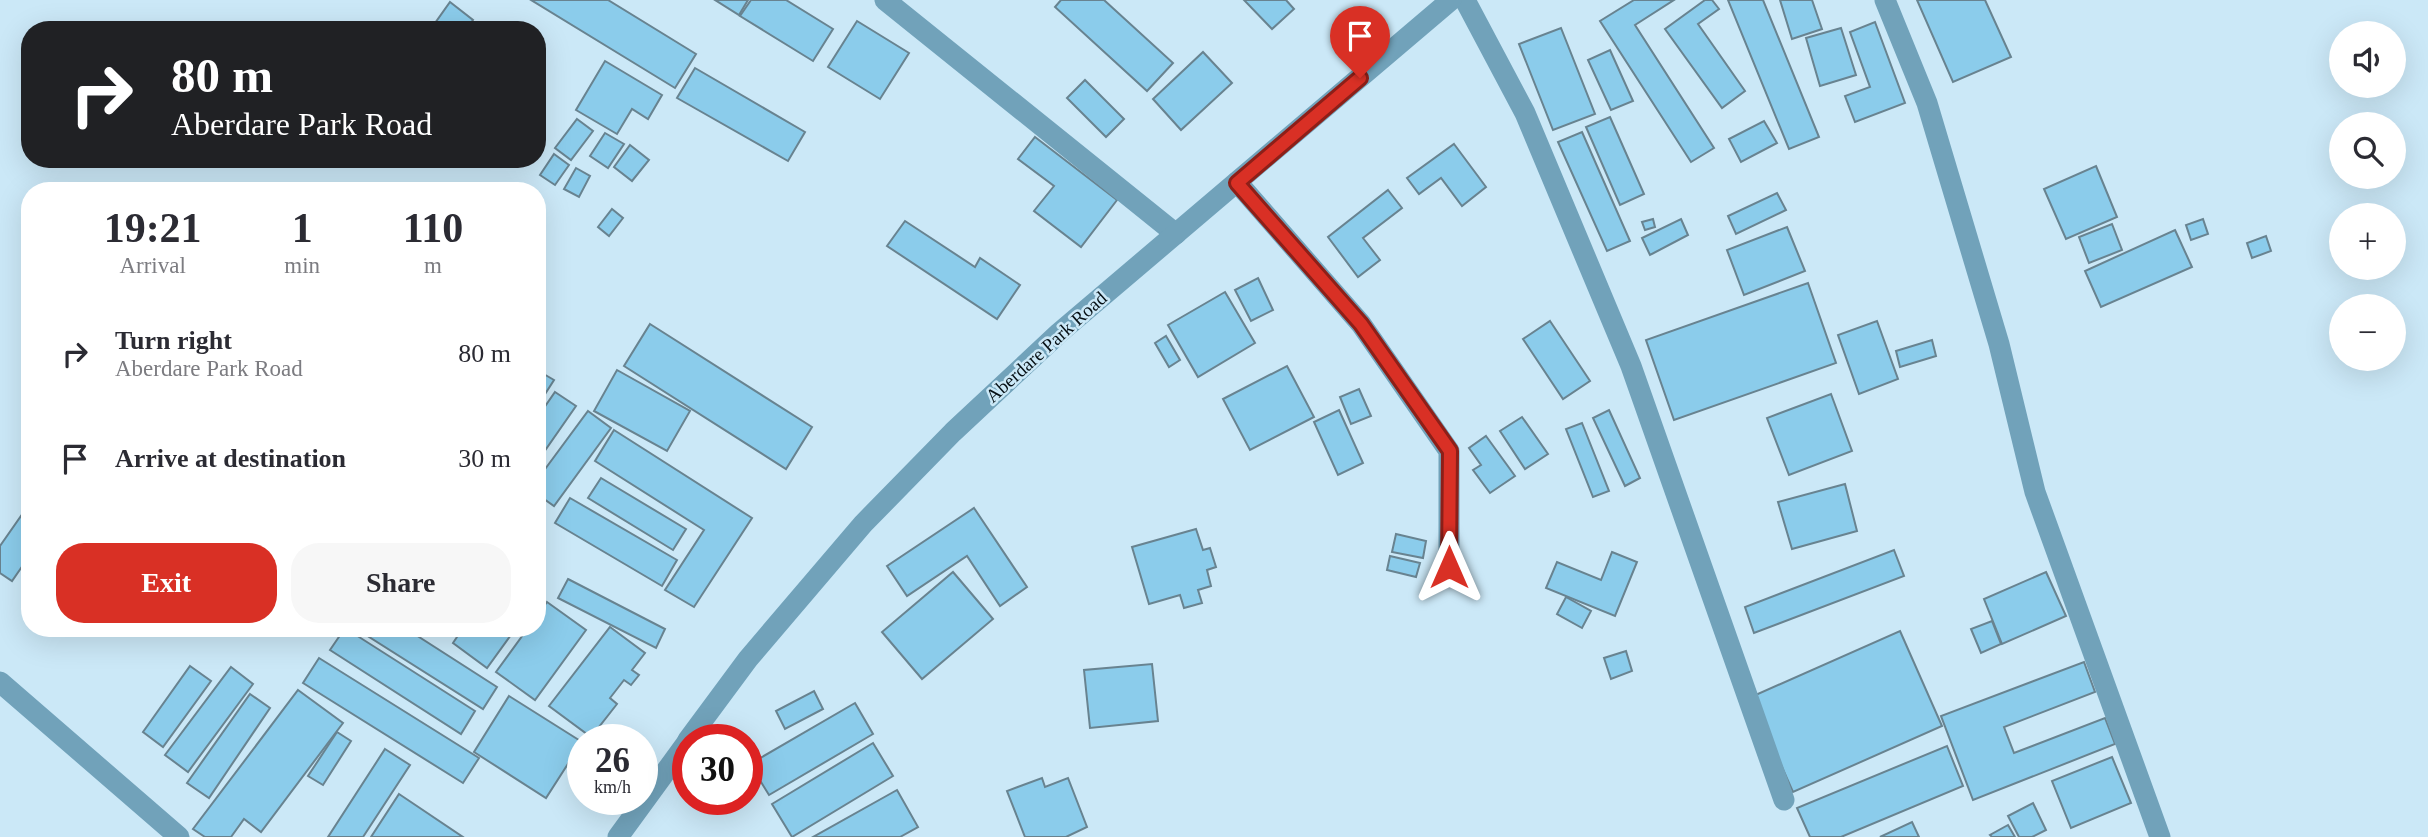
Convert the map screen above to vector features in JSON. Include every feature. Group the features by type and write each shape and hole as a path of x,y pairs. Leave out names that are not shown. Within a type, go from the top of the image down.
{"street":[{"path":"885,0 1177,234"},
{"name":"Aberdare Park Road","path":"700,724 748,659 863,524 953,432 1059,332 1451,0"},
{"path":"1465,0 1525,113 1631,366 1784,800"},
{"path":"1885,0 1927,103 1999,344 2035,492 2160,837"},
{"path":"1237,183 1361,324 1450,451 1449,567"},
{"path":"4,694 179,837"},
{"name":"Aberdare Park Road","path":"618,837 672,763"}],"building":[{"path":"531,0 608,0 696,54 675,88"},
{"path":"715,0 748,0 739,15"},
{"path":"751,0 786,0 833,29 813,61 740,16"},
{"path":"1061,0 1104,0 1173,63 1147,91 1055,7"},
{"path":"1244,0 1286,0 1294,9 1272,29"},
{"path":"1634,0 1674,0 1635,25 1714,148 1691,162 1600,21"},
{"path":"1705,0 1712,0 1719,9 1698,24 1745,91 1722,108 1665,29"},
{"path":"1728,0 1763,0 1819,137 1789,149"},
{"path":"1780,0 1812,0 1822,29 1792,39"},
{"path":"1917,0 1985,0 2011,57 1953,82"},
{"path":"450,2 473,20 472,21 437,21"},
{"path":"857,21 909,53 880,99 828,67"},
{"path":"1875,22 1905,103 1855,122 1845,96 1870,87 1850,32"},
{"path":"1561,28 1595,114 1553,130 1519,44"},
{"path":"1841,28 1856,75 1820,86 1806,38"},
{"path":"1610,50 1633,101 1611,110 1588,60"},
{"path":"1203,52 1232,83 1181,130 1153,99"},
{"path":"605,61 662,95 648,119 632,109 617,134 576,110"},
{"path":"695,68 805,132 788,161 677,98"},
{"path":"1085,80 1124,119 1106,137 1067,98"},
{"path":"1610,117 1644,194 1620,205 1586,127"},
{"path":"577,119 593,131 571,160 555,148"},
{"path":"1764,121 1777,143 1741,162 1729,139"},
{"path":"1582,132 1630,241 1607,251 1558,142"},
{"path":"605,133 624,144 608,168 590,156"},
{"path":"1035,137 1117,200 1081,247 1034,211 1054,186 1018,159"},
{"path":"1454,144 1486,187 1462,206 1441,178 1419,194 1407,178"},
{"path":"630,145 649,160 632,181 614,167"},
{"path":"554,154 569,165 555,185 540,175"},
{"path":"2096,166 2117,217 2066,239 2044,189"},
{"path":"576,168 590,176 579,197 564,189"},
{"path":"1388,190 1402,208 1363,238 1380,260 1358,277 1328,237"},
{"path":"1777,193 1786,210 1736,234 1728,216"},
{"path":"612,209 623,218 609,236 598,227"},
{"path":"1653,219 1655,227 1645,230 1642,222"},
{"path":"1681,219 1688,235 1650,255 1642,238"},
{"path":"2203,219 2208,234 2191,240 2186,225"},
{"path":"905,221 975,267 980,258 1020,285 997,319 887,246"},
{"path":"2112,224 2122,250 2089,263 2079,237"},
{"path":"1787,227 1805,271 1744,295 1727,250"},
{"path":"2175,230 2192,267 2101,307 2085,271"},
{"path":"2266,236 2271,251 2252,258 2247,243"},
{"path":"1258,278 1273,310 1251,321 1235,290"},
{"path":"1808,283 1836,363 1674,420 1646,340"},
{"path":"1225,292 1255,343 1198,377 1168,325"},
{"path":"1550,321 1590,381 1563,399 1523,339"},
{"path":"1877,321 1898,379 1859,394 1838,335"},
{"path":"650,324 812,427 786,469 624,366"},
{"path":"1166,336 1180,360 1169,367 1155,343"},
{"path":"1932,340 1936,356 1900,367 1896,351"},
{"path":"1287,366 1314,417 1250,450 1223,399"},
{"path":"617,370 690,411 667,451 594,411"},
{"path":"546,375 554,380 546,393"},
{"path":"1359,389 1371,416 1351,424 1340,397"},
{"path":"555,392 576,406 546,449 546,405"},
{"path":"1831,394 1852,451 1789,475 1767,418"},
{"path":"1339,410 1363,463 1338,475 1314,422"},
{"path":"1609,410 1640,478 1625,486 1593,418"},
{"path":"588,411 611,428 554,506 546,500 546,468"},
{"path":"1522,417 1548,454 1525,469 1500,431"},
{"path":"1582,423 1609,491 1593,497 1566,429"},
{"path":"614,430 752,518 694,607 665,590 704,530 595,461"},
{"path":"1486,436 1515,476 1490,493 1473,470 1481,465 1469,448"},
{"path":"601,478 686,529 673,550 588,498"},
{"path":"1845,484 1857,531 1792,549 1778,502"},
{"path":"570,498 677,560 662,586 555,523"},
{"path":"974,508 1027,587 1000,606 967,556 907,596 887,566"},
{"path":"21,516 21,568 12,581 0,573 0,546"},
{"path":"1196,529 1203,550 1210,548 1216,567 1207,570 1211,586 1198,590 1202,603 1184,608 1180,595 1149,604 1132,547"},
{"path":"1396,534 1426,541 1423,558 1392,552"},
{"path":"1894,550 1904,576 1754,633 1745,607"},
{"path":"1612,552 1637,562 1615,616 1546,588 1557,562 1601,580"},
{"path":"1390,556 1420,563 1416,577 1387,570"},
{"path":"953,572 993,619 922,679 882,632"},
{"path":"2046,572 2066,616 2002,644 1984,599"},
{"path":"568,579 665,629 656,648 558,598"},
{"path":"1566,597 1591,611 1582,628 1557,614"},
{"path":"546,603 586,630 535,700 496,672 521,637 546,637"},
{"path":"1992,621 2001,644 1981,653 1971,629"},
{"path":"610,627 645,653 632,670 639,675 631,685 624,680 610,698 617,704 601,724 573,724 549,706"},
{"path":"1900,631 1942,726 1793,792 1751,697"},
{"path":"339,637 359,637 475,711 461,734 330,650"},
{"path":"369,637 419,637 497,687 483,709"},
{"path":"457,637 509,637 487,668 453,643"},
{"path":"1626,651 1632,671 1611,679 1604,658"},
{"path":"319,658 479,758 463,783 303,683"},
{"path":"2084,662 2095,692 2004,727 2014,753 2105,718 2115,744 1973,800 1941,716"},
{"path":"1152,664 1158,721 1090,728 1084,670"},
{"path":"190,666 211,681 163,747 143,732"},
{"path":"231,667 253,684 188,772 165,755"},
{"path":"298,690 343,723 261,832 244,819 231,837 205,837 193,829"},
{"path":"814,691 823,709 785,729 776,711"},
{"path":"250,694 270,708 209,798 187,783"},
{"path":"509,696 567,733 567,765 546,798 474,752"},
{"path":"855,703 873,734 769,795 763,785 763,756"},
{"path":"337,732 351,741 323,785 308,776"},
{"path":"873,743 893,776 792,837 772,804"},
{"path":"1947,746 1963,786 1841,837 1810,837 1797,808"},
{"path":"385,749 410,765 363,837 328,837"},
{"path":"2112,757 2131,803 2071,828 2052,781"},
{"path":"1042,778 1045,787 1068,778 1087,827 1066,837 1025,837 1007,791"},
{"path":"897,790 918,827 900,837 813,837"},
{"path":"399,794 463,837 371,837"},
{"path":"2033,803 2046,830 2032,837 2019,837 2008,816"},
{"path":"1912,822 1919,837 1880,837"},
{"path":"2008,825 2015,837 1990,835"}],"route":[{"path":"1360,78 1237,183 1361,324 1450,451 1449,567"}]}
